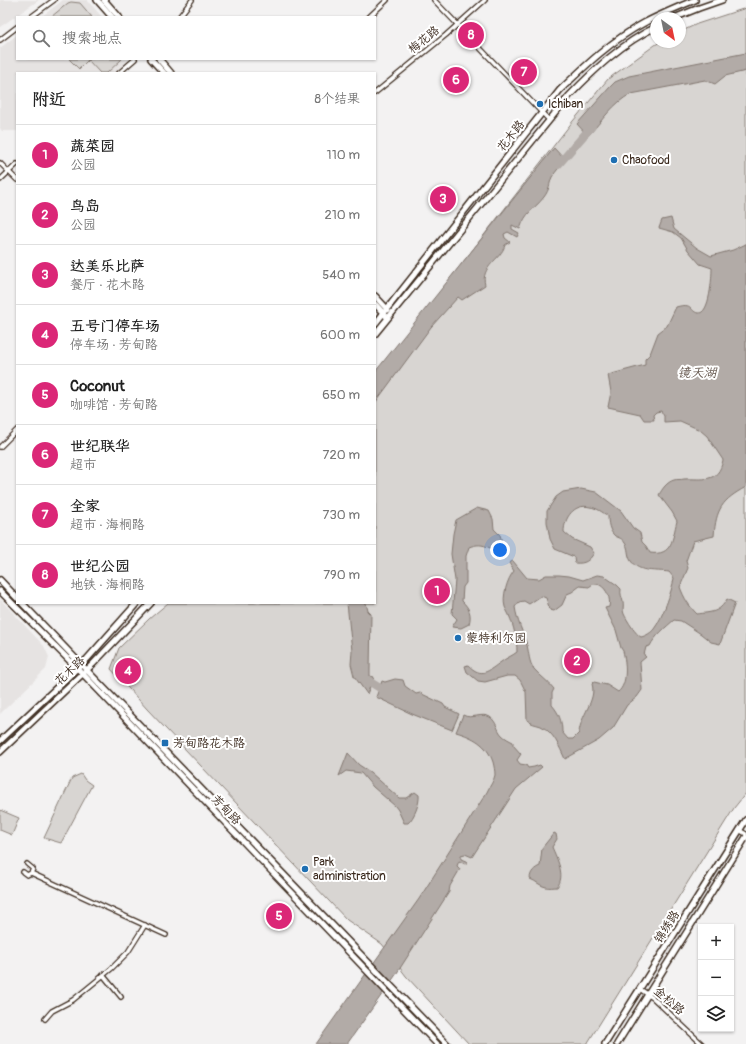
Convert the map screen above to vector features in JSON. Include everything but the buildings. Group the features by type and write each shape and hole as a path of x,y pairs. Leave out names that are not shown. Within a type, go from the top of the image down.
{"main road":[{"path":"97,0 111,16"},
{"path":"104,0 119,16"},
{"name":"花木路","path":"376,323 560,90 590,60 644,23 695,0"},
{"path":"686,14 722,0"},
{"name":"花木路","path":"376,333 569,96 597,68 624,47 650,31"},
{"path":"152,60 163,72"},
{"path":"159,60 170,72"},
{"path":"376,298 389,316"},
{"path":"376,305 385,311"},
{"path":"0,580 16,597"},
{"name":"芳甸路","path":"0,591 84,671 367,960 447,1044"},
{"name":"芳甸路","path":"23,604 79,666"},
{"name":"花木路","path":"0,741 87,659 136,604"},
{"name":"花木路","path":"0,752 84,671 150,604"},
{"name":"芳甸路","path":"84,671 437,1044"},
{"name":"锦绣路","path":"605,1044 746,820"},
{"name":"锦绣路","path":"617,1044 746,836"}],"street":[{"path":"32,16 54,0"},
{"path":"180,16 192,0"},
{"path":"370,16 387,0"},
{"path":"434,0 549,120"},
{"name":"梅花路","path":"376,92 458,25 485,0"},
{"path":"0,40 16,28"},
{"path":"120,72 134,60"},
{"path":"0,163 16,179"},
{"path":"0,180 16,165"},
{"path":"0,447 16,431"},
{"path":"739,830 746,836"},
{"path":"27,864 33,869 31,873"},
{"path":"23,872 27,875 31,873 166,935"},
{"path":"45,1019 52,1011 73,1000 128,952 145,925"},
{"path":"103,975 121,997"},
{"name":"金松路","path":"640,989 648,994 702,1044"}],"shaded area":[{"path":"0,0 39,0 0,27"},
{"path":"63,0 87,0 101,16 42,16"},
{"path":"68,3 80,3 91,16 52,16"},
{"path":"746,8 746,793 734,808 587,1044 469,1044 406,976 382,944 347,920 111,669 119,648 167,604 376,604 376,374 573,121 608,79 651,48 686,48 686,29 697,24"},
{"path":"16,36 16,60 128,60 115,72 16,72 16,131 2,131 0,128 0,48"},
{"path":"70,60 88,60 79,69"},
{"path":"88,60 121,60 108,72 99,72"},
{"path":"0,599 44,646 49,657 46,669 0,714"},
{"path":"81,774 85,780 92,785 61,843 44,838 72,778"},
{"path":"0,810 19,818 12,835 0,830"}],"water":[{"path":"746,53 746,71 725,76 715,84 705,80 631,94 613,107 588,136 577,124 615,82 629,76"},
{"path":"554,148 565,160 552,177 546,194 525,218 520,229 512,225 512,229 519,233 517,237 508,232 504,234 505,238 510,242 505,245 503,250 485,273 485,285 462,300 458,297 431,327 376,402 376,371"},
{"name":"镜天湖","path":"671,218 674,229 697,248 711,256 733,250 746,244 746,487 731,496 722,506 716,519 714,536 693,541 686,561 688,568 680,587 687,602 697,614 715,611 724,604 727,599 735,603 720,644 711,642 681,621 674,620 664,628 650,646 646,647 644,655 646,657 640,662 642,690 637,697 627,705 613,728 599,740 565,759 556,740 549,732 541,726 527,720 526,692 520,680 515,676 507,676 485,682 478,681 467,672 465,666 468,665 477,672 481,673 489,671 517,652 514,629 504,603 506,588 511,574 514,571 509,563 513,561 527,578 539,579 546,575 559,575 583,580 597,575 604,576 621,589 624,614 634,630 641,637 647,635 653,630 663,612 674,578 669,572 638,568 634,565 630,559 624,541 611,532 608,516 595,508 584,506 575,509 568,517 564,527 564,532 572,539 590,547 594,553 588,560 581,563 575,563 574,557 555,549 550,539 547,522 547,511 556,497 563,492 581,489 596,492 621,511 633,528 640,533 642,542 650,553 663,552 670,545 677,521 659,495 662,490 671,481 709,478 717,473 721,468 723,460 707,436 700,430 680,421 664,422 664,416 661,411 656,412 653,415 654,420 644,420 640,414 608,407 611,392 608,375 645,365 645,359 650,354 658,333 667,326 676,307 688,306 698,313 702,312 708,302 712,268 700,264 688,250 681,238 673,232 659,228 662,220","holes":["593,584 599,585 605,589 608,594 609,607 605,608 616,630 623,651 625,661 625,679 618,692 607,685 594,682 592,684 592,696 582,720 579,733 573,739 568,739 562,732 560,717 552,705 552,693 554,689 531,664 527,645 515,607 519,602 524,601 529,604 541,596 546,598 550,610 554,611 562,605 567,594 580,586 589,587"]},
{"path":"477,508 489,511 493,519 494,529 500,535 503,545 507,551 502,555 499,549 494,546 490,548 480,545 469,547 466,556 466,583 463,587 462,601 469,611 470,620 469,624 461,628 452,627 457,619 452,614 455,580 451,554 453,534 456,520"},
{"path":"347,604 366,604 368,611 371,614 370,676 374,677 367,694 354,676 351,664 352,651"},
{"path":"395,679 403,680 405,686 416,694 420,693 443,704 445,707 459,714 452,730 412,714 376,697 382,681 385,682"},
{"path":"463,715 469,717 484,715 490,717 502,735 513,742 513,745 521,754 517,760 520,764 526,765 528,768 540,765 542,767 516,789 472,857 465,854 461,855 461,859 468,862 465,864 459,861 457,866 460,869 450,886 449,892 395,976 347,1044 316,1044 419,899 494,779 495,770 487,750 474,739 456,732"},
{"path":"348,753 359,765 370,772 399,798 406,798 415,792 419,795 419,802 416,810 408,823 404,823 395,806 373,787 361,773 346,771 339,776"},
{"path":"554,833 556,834 557,839 552,847 560,867 561,878 557,887 547,887 542,886 530,879 530,877 533,871 540,866 542,848"}],"waterway":[{"path":"558,165 592,126"},
{"path":"362,677 388,693"}],"place":[{"name":"世纪公园","path":"471,35"},
{"name":"全家","path":"524,72"},
{"name":"世纪联华","path":"456,80"},
{"name":"Ichiban","path":"540,104"},
{"name":"Chaofood","path":"614,160"},
{"name":"达美乐比萨","path":"443,199"},
{"name":"蔬菜园","path":"437,591"},
{"name":"蒙特利尔园","path":"458,638"},
{"name":"鸟岛","path":"577,661"},
{"name":"五号门停车场","path":"128,671"},
{"name":"芳甸路花木路","path":"165,743"},
{"name":"Park administration","path":"305,869"},
{"name":"Coconut","path":"279,916"}]}
